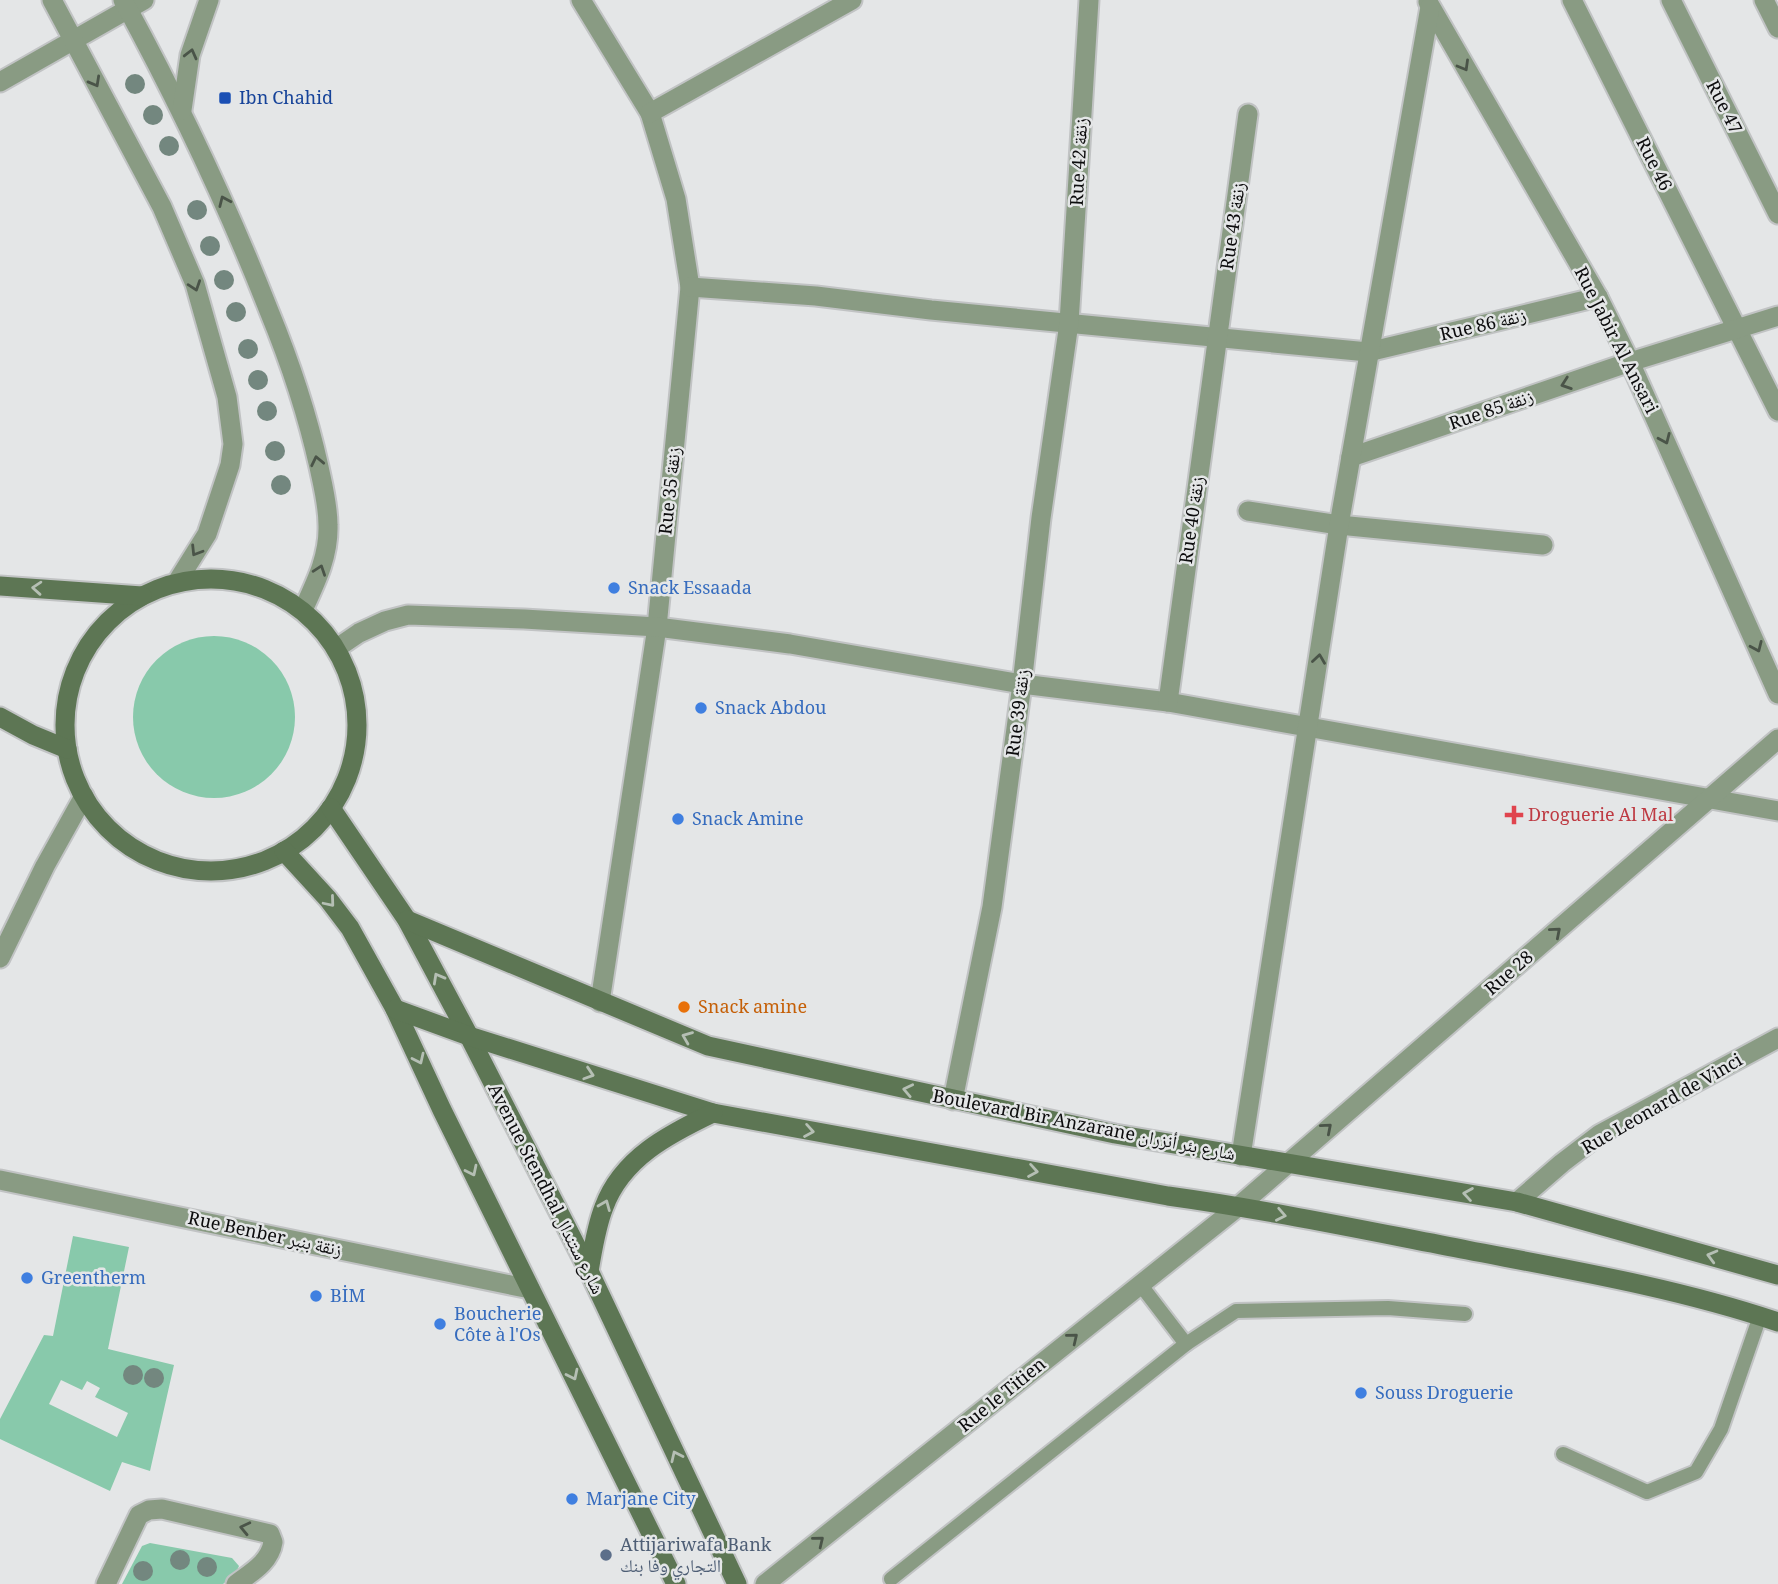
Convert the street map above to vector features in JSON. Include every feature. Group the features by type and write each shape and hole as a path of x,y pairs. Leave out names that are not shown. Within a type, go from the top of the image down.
{"main road":[{"path":"210,578 243,582 275,592 303,610 321,627 337,648 353,687 358,728 350,770 331,808 310,832 284,851 264,861 230,869 195,870 173,866 131,847 96,815 74,773 67,749 65,726 72,681 80,660 106,624 123,608 142,596 177,582 210,578"},
{"path":"0,586 142,596"},
{"path":"0,717 33,736 67,749"},
{"name":"Avenue Stendhal شارع ستندال","path":"331,808 407,920 469,1036 589,1270 737,1584"},
{"path":"284,851 339,913 395,1009 442,1110 676,1584"},
{"name":"Boulevard Bir Anzarane شارع بئر أنزران","path":"407,920 708,1046 1115,1134 1517,1202 1778,1275"},
{"path":"395,1009 469,1036 713,1113 1168,1196 1239,1206 1636,1283 1769,1319"},
{"path":"589,1270 595,1235 604,1206 622,1175 659,1141 713,1113"}],"street":[{"path":"52,0 134,150 195,284 231,415 233,444 222,494 207,534 177,582"},
{"path":"181,110 190,55 209,0"},
{"name":"Rue 35 زنقة","path":"581,0 650,113 676,199 690,287 657,627 600,1002"},
{"path":"650,113 852,0"},
{"name":"Rue 42 زنقة","path":"1069,323 1089,0"},
{"name":"Rue 46","path":"1572,0 1778,411"},
{"name":"Rue 47","path":"1671,0 1778,214"},
{"path":"1764,0 1778,28"},
{"path":"1241,1156 1339,525 1368,352 1434,2"},
{"name":"Rue Jabir Al Ansari","path":"1434,2 1598,297 1630,362 1778,694"},
{"path":"0,82 73,41 131,3 240,237 287,356 309,424 327,507 328,528 323,569 303,610"},
{"name":"Rue 43 زنقة","path":"1217,338 1248,114"},
{"name":"Rue 86 زنقة","path":"690,287 816,296 931,310 1368,352 1598,297"},
{"name":"Rue 85 زنقة","path":"1351,457 1630,362 1778,316"},
{"name":"Rue 39 زنقة","path":"953,1100 992,907 1041,518 1069,323"},
{"name":"Rue 40 زنقة","path":"1168,702 1217,338"},
{"path":"1248,512 1339,525 1543,545"},
{"path":"337,648 376,625 408,615 657,627 790,644 1022,684 1168,702 1778,811"},
{"name":"Rue 28","path":"1239,1206 1778,739"},
{"path":"0,958 45,866 84,796"},
{"name":"Rue Leonard de Vinci","path":"1517,1202 1600,1134 1778,1038"},
{"name":"Rue Benber زنقة بنبر","path":"0,1180 530,1289"},
{"name":"Rue le Titien","path":"765,1584 1239,1206"},
{"path":"106,1584 139,1515 149,1510 162,1509 270,1534 273,1542 270,1555 236,1584"}],"lane":[{"path":"1140,1284 1186,1344"},
{"path":"891,1579 1186,1344 1236,1311 1388,1308 1465,1314"},
{"path":"1563,1454 1647,1492 1696,1472 1721,1429 1769,1319"}],"green space":[{"path":"214,636 245,642 271,660 289,686 295,717 289,748 271,774 245,792 214,798 183,792 157,774 139,748 133,717 139,686 157,660 183,642"},
{"path":"73,1236 129,1247 108,1349 174,1365 150,1471 122,1462 110,1491 0,1439 0,1419 44,1335 53,1336","holes":["61,1380 82,1390 87,1381 100,1388 95,1397 128,1413 117,1437 49,1404"]},
{"path":"150,1543 232,1558 239,1566 235,1575 223,1584 122,1584 142,1546"}],"place":[{"name":"Ibn Chahid","path":"225,98"},
{"name":"Snack Essaada","path":"614,588"},
{"name":"Snack Abdou","path":"701,708"},
{"name":"Droguerie Al Mal","path":"1514,815"},
{"name":"Snack Amine","path":"678,819"},
{"name":"Snack amine","path":"684,1007"},
{"name":"Greentherm","path":"27,1278"},
{"name":"BİM","path":"316,1296"},
{"name":"Boucherie Côte à l'Os","path":"440,1324"},
{"name":"Souss Droguerie","path":"1361,1393"},
{"name":"Marjane City","path":"572,1499"},
{"name":"Attijariwafa Bank التجاري وفا بنك","path":"606,1555"}]}
